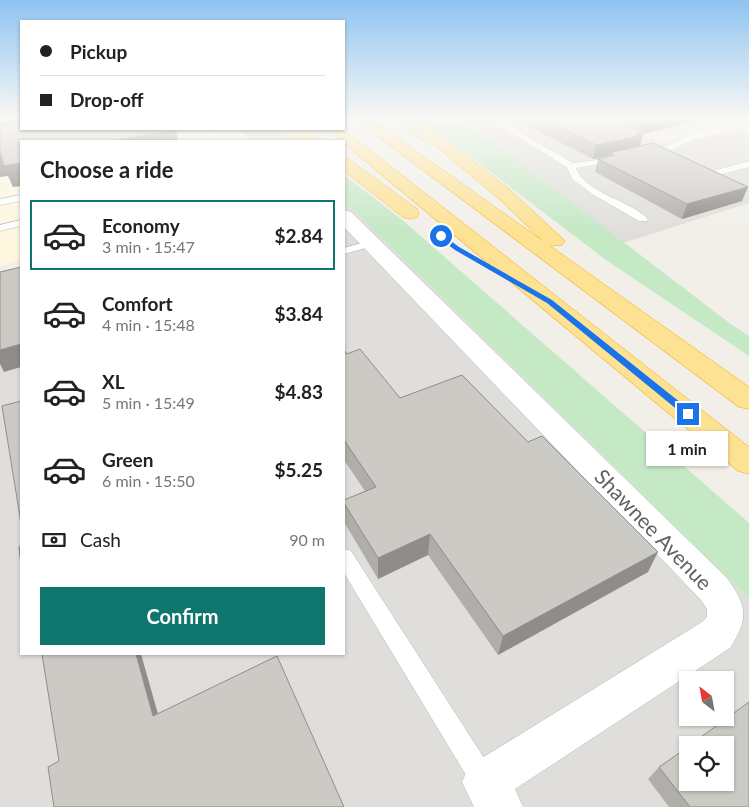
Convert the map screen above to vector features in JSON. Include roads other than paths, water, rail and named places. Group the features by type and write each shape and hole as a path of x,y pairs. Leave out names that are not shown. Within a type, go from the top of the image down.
{"highway":[{"path":"369,157 749,463"},
{"path":"414,157 749,400"},
{"path":"458,157 504,193 551,236 593,286"},
{"path":"345,164 457,249 550,302"}],"street":[{"name":"Shawnee Avenue","path":"345,218 358,247 714,589 724,606 726,622 716,635 492,794"}],"lane":[{"path":"555,157 571,166 588,165 625,157"},
{"path":"695,166 712,174 749,164"},
{"path":"571,166 575,177 595,192 643,219"},
{"path":"0,202 20,198"},
{"path":"0,228 20,223"},
{"path":"345,560 492,794"}]}
